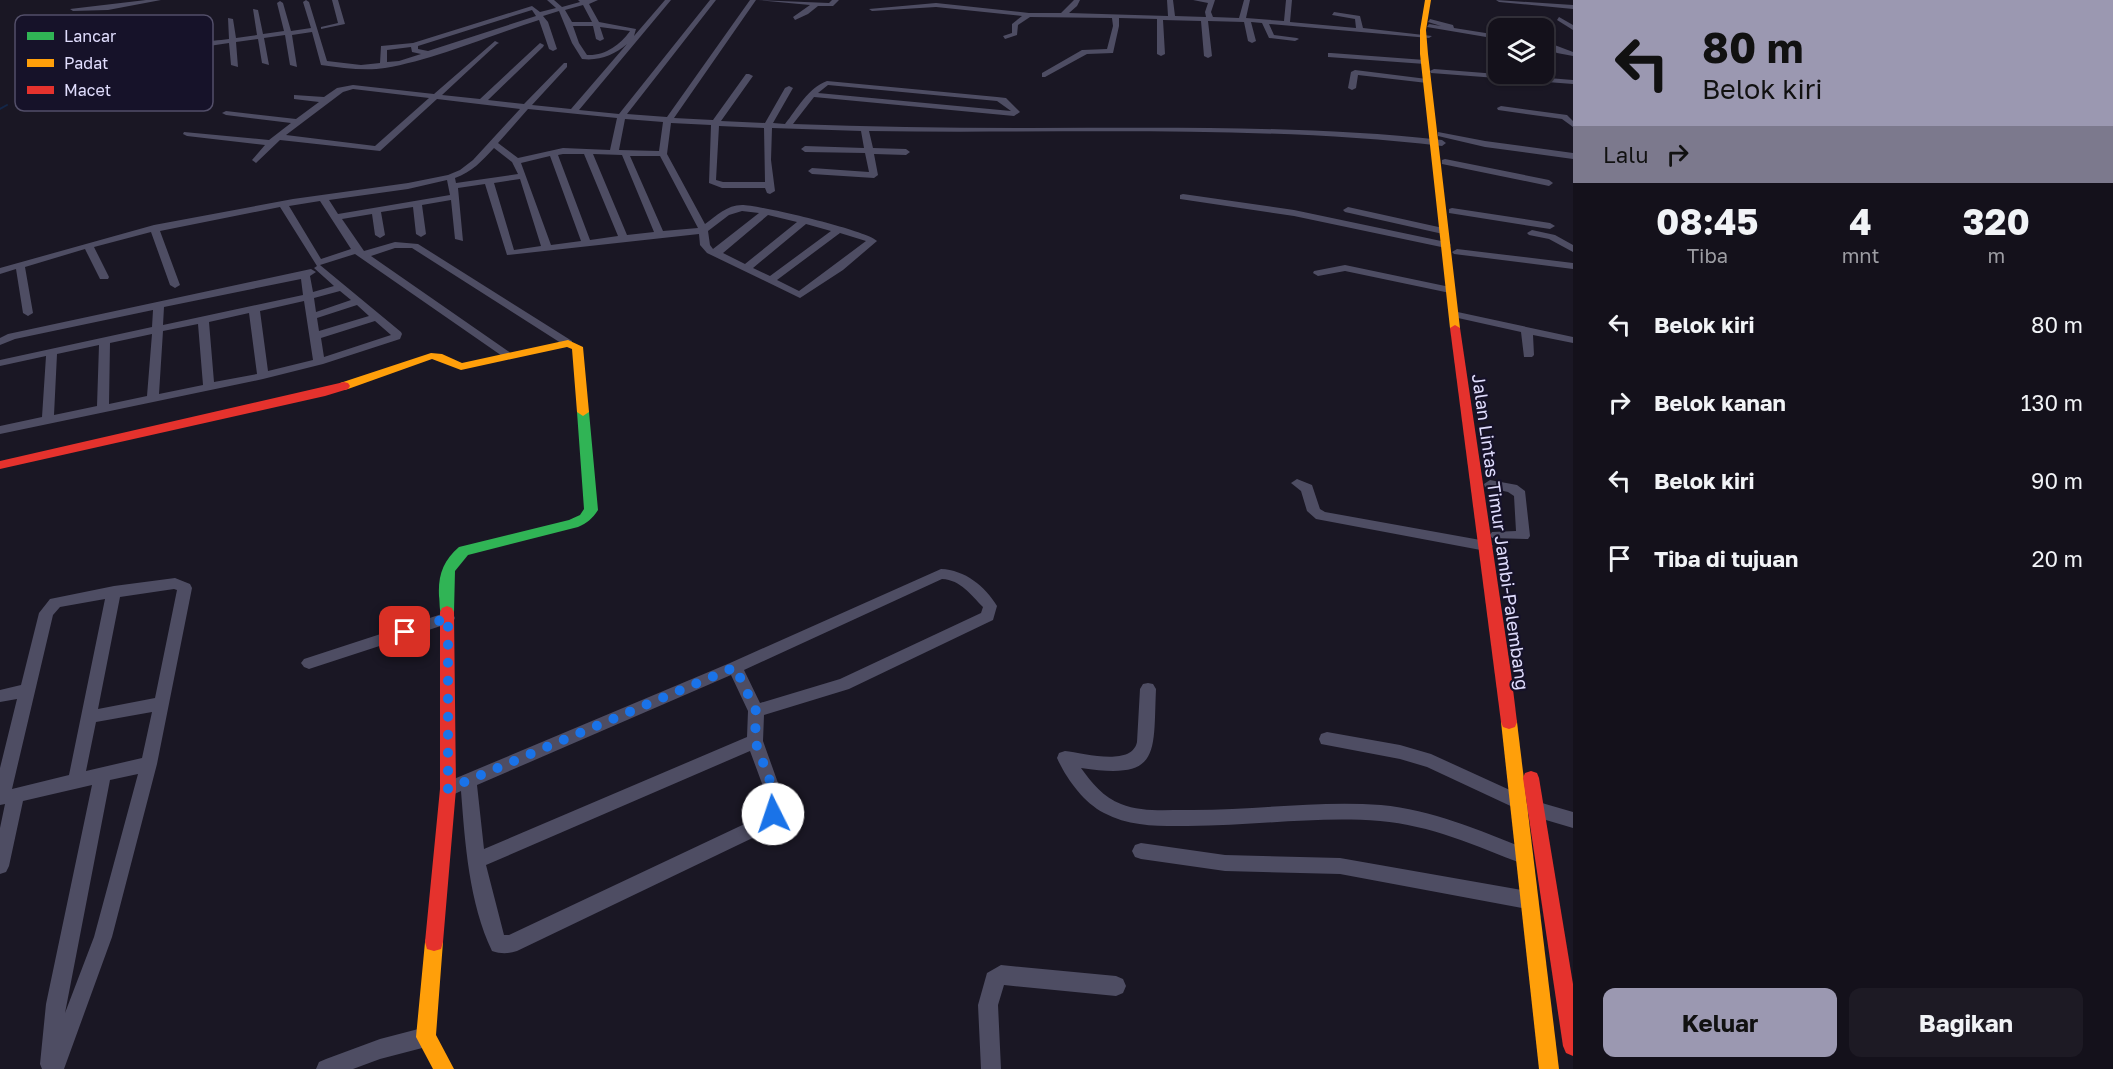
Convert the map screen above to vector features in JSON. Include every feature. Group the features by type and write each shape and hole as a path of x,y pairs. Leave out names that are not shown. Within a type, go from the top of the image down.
{"main road":[{"name":"Jalan Lintas Timur Jambi-Palembang","path":"1428,0 1429,71 1439,140 1450,290 1460,316 1466,419 1473,449 1498,625 1549,1069"},
{"name":"Jalan Lintas Timur Jambi-Palembang","path":"1428,30 1434,0"},
{"name":"Jalan Lintas Timur Jambi-Palembang","path":"1439,140 1445,162 1452,211 1448,243 1490,484 1525,739"},
{"path":"0,465 325,392 431,356 438,356 461,367 568,343 577,346 591,510 585,518 573,524 464,551 451,561 447,570 448,789 426,1037 444,1069"},
{"path":"1528,762 1535,809 1568,968 1573,1046"}],"street":[{"path":"73,9 108,9 158,0"},
{"path":"213,43 342,24 335,0"},
{"path":"526,0 541,18 553,49"},
{"path":"550,0 562,8 571,24 579,49 585,57 598,57 625,44 634,30 597,24 571,24"},
{"path":"306,2 319,29 325,63 353,67 383,66 414,60 541,18 583,1 595,0"},
{"path":"574,111 668,0"},
{"path":"614,152 622,115 713,0"},
{"path":"489,181 508,252 513,254 623,237 704,230 715,220 735,209 766,212 869,237 872,241 803,295 796,295 771,280 716,254 705,245 704,230 663,154 666,124 753,0"},
{"path":"761,0 833,5 836,0"},
{"path":"870,0 900,6"},
{"path":"1063,15 1075,5 1077,0"},
{"path":"1170,0 1172,18"},
{"path":"1196,0 1212,1 1207,19 1208,56"},
{"path":"1247,0 1244,20 1252,41"},
{"path":"1287,23 1289,0"},
{"path":"1499,0 1573,7"},
{"path":"583,1 597,24 595,43"},
{"path":"280,3 294,65"},
{"path":"795,18 806,13 816,4"},
{"path":"872,9 936,5 1029,15 1244,20 1428,30 1450,24 1451,32 1488,35"},
{"path":"383,66 384,49 415,47 532,8"},
{"path":"255,10 266,63"},
{"path":"1334,14 1358,17 1360,28"},
{"path":"1005,38 1015,34 1015,24 1029,15"},
{"path":"1045,75 1085,52 1110,51 1116,26 1109,16"},
{"path":"1160,18 1161,54"},
{"path":"230,19 235,64"},
{"path":"1559,19 1573,28"},
{"path":"1265,21 1269,34"},
{"path":"473,26 490,33"},
{"path":"579,49 595,43 613,26"},
{"path":"1249,32 1295,39"},
{"path":"187,134 377,149 495,43"},
{"path":"483,101 516,63 540,45"},
{"path":"415,47 430,54"},
{"path":"414,60 415,47"},
{"path":"1554,48 1573,54"},
{"path":"1331,55 1429,71 1507,78 1531,83 1571,84"},
{"path":"452,182 473,165 564,65"},
{"path":"1352,88 1355,72 1429,71"},
{"path":"749,76 715,123 712,182 722,185 770,188 768,125 789,88"},
{"path":"788,125 813,95 822,85 828,83 998,99 1016,111 1014,114 813,95"},
{"path":"256,160 275,140 326,100 340,90 350,87 574,111 715,123 864,127 1341,131 1485,144 1573,156"},
{"path":"297,97 326,100"},
{"path":"1539,105 1550,125"},
{"path":"1501,108 1564,117 1573,125"},
{"path":"226,113 299,122"},
{"path":"812,171 872,176 875,171 864,127"},
{"path":"493,143 516,160 524,176 547,249"},
{"path":"805,149 906,152"},
{"path":"587,151 623,237"},
{"path":"516,160 552,152 663,154"},
{"path":"552,152 586,243"},
{"path":"625,153 654,225 660,234"},
{"path":"1445,162 1549,183"},
{"path":"0,271 154,228 284,204 452,182 489,181 524,176"},
{"path":"452,182 460,239"},
{"path":"336,217 455,197"},
{"path":"1183,197 1329,219 1573,266"},
{"path":"324,198 360,252 509,356"},
{"path":"417,203 421,234"},
{"path":"0,430 263,376 319,362 396,337 397,334 357,302 319,266 284,204"},
{"path":"376,210 380,235"},
{"path":"1348,210 1448,243"},
{"path":"1452,211 1550,226"},
{"path":"716,254 766,212"},
{"path":"747,268 804,221"},
{"path":"154,228 175,285"},
{"path":"771,280 839,230"},
{"path":"1532,233 1552,237 1573,249"},
{"path":"0,342 12,336 305,275 319,266 360,252 406,243 415,246 568,343"},
{"path":"88,245 104,277"},
{"path":"20,265 28,313"},
{"path":"1318,273 1331,269 1352,269 1450,290"},
{"path":"305,275 319,362"},
{"path":"0,363 308,297 341,287"},
{"path":"311,317 357,302"},
{"path":"153,399 159,306"},
{"path":"254,308 263,376"},
{"path":"1460,316 1573,340"},
{"path":"315,336 375,317"},
{"path":"202,319 209,387"},
{"path":"1526,330 1529,342 1528,355"},
{"path":"103,409 105,340"},
{"path":"48,420 52,352"},
{"path":"1298,483 1307,488 1314,511 1321,516 1486,546"},
{"path":"1490,484 1512,488 1520,494 1523,536 1497,535"},
{"path":"448,789 735,667 941,574 953,574 964,578 990,606 988,616 972,625 844,684 756,711"},
{"path":"0,866 6,797 7,743 27,690 46,613 55,603 114,591 175,583 185,588 149,764 103,937 51,1069"},
{"path":"76,780 114,591"},
{"path":"309,663 448,618"},
{"path":"468,780 476,861 494,934 499,944 510,944 759,826 773,814 776,797 755,741 756,711 735,667"},
{"path":"1148,689 1144,749 1138,759 1130,763 1111,764 1065,758 1083,786 1106,805 1121,812 1147,817 1214,819 1347,811 1382,813 1412,818 1523,855"},
{"path":"0,696 27,690"},
{"path":"89,717 162,703"},
{"path":"1327,739 1400,752 1431,761 1517,801"},
{"path":"476,861 755,741"},
{"path":"6,797 149,764"},
{"path":"51,1069 56,1004 103,774"},
{"path":"1535,809 1573,820"},
{"path":"1141,851 1225,863 1340,866 1528,900"},
{"path":"991,1069 988,1005 994,980 1001,975 1116,986"},
{"path":"326,1069 380,1048 426,1037"}],"waterway":[{"path":"0,109 7,105"}],"traffic: fast":[{"path":"447,612 446,578 451,564 464,551 573,524 585,518 591,510 583,412"}],"traffic: slow":[{"path":"1428,0 1423,30 1424,54 1455,328"},
{"path":"344,386 431,356 438,356 461,367 568,343 577,347 583,412"},
{"path":"1509,722 1549,1069"},
{"path":"434,942 426,1037 444,1069"}],"traffic: jam":[{"path":"1455,328 1509,722"},
{"path":"0,465 344,386"},
{"path":"434,942 448,789 447,612"},
{"path":"1531,778 1573,1046"}],"route":[{"path":"405,632 448,618 448,789 735,667 756,711 755,741 776,797 773,814"}]}
